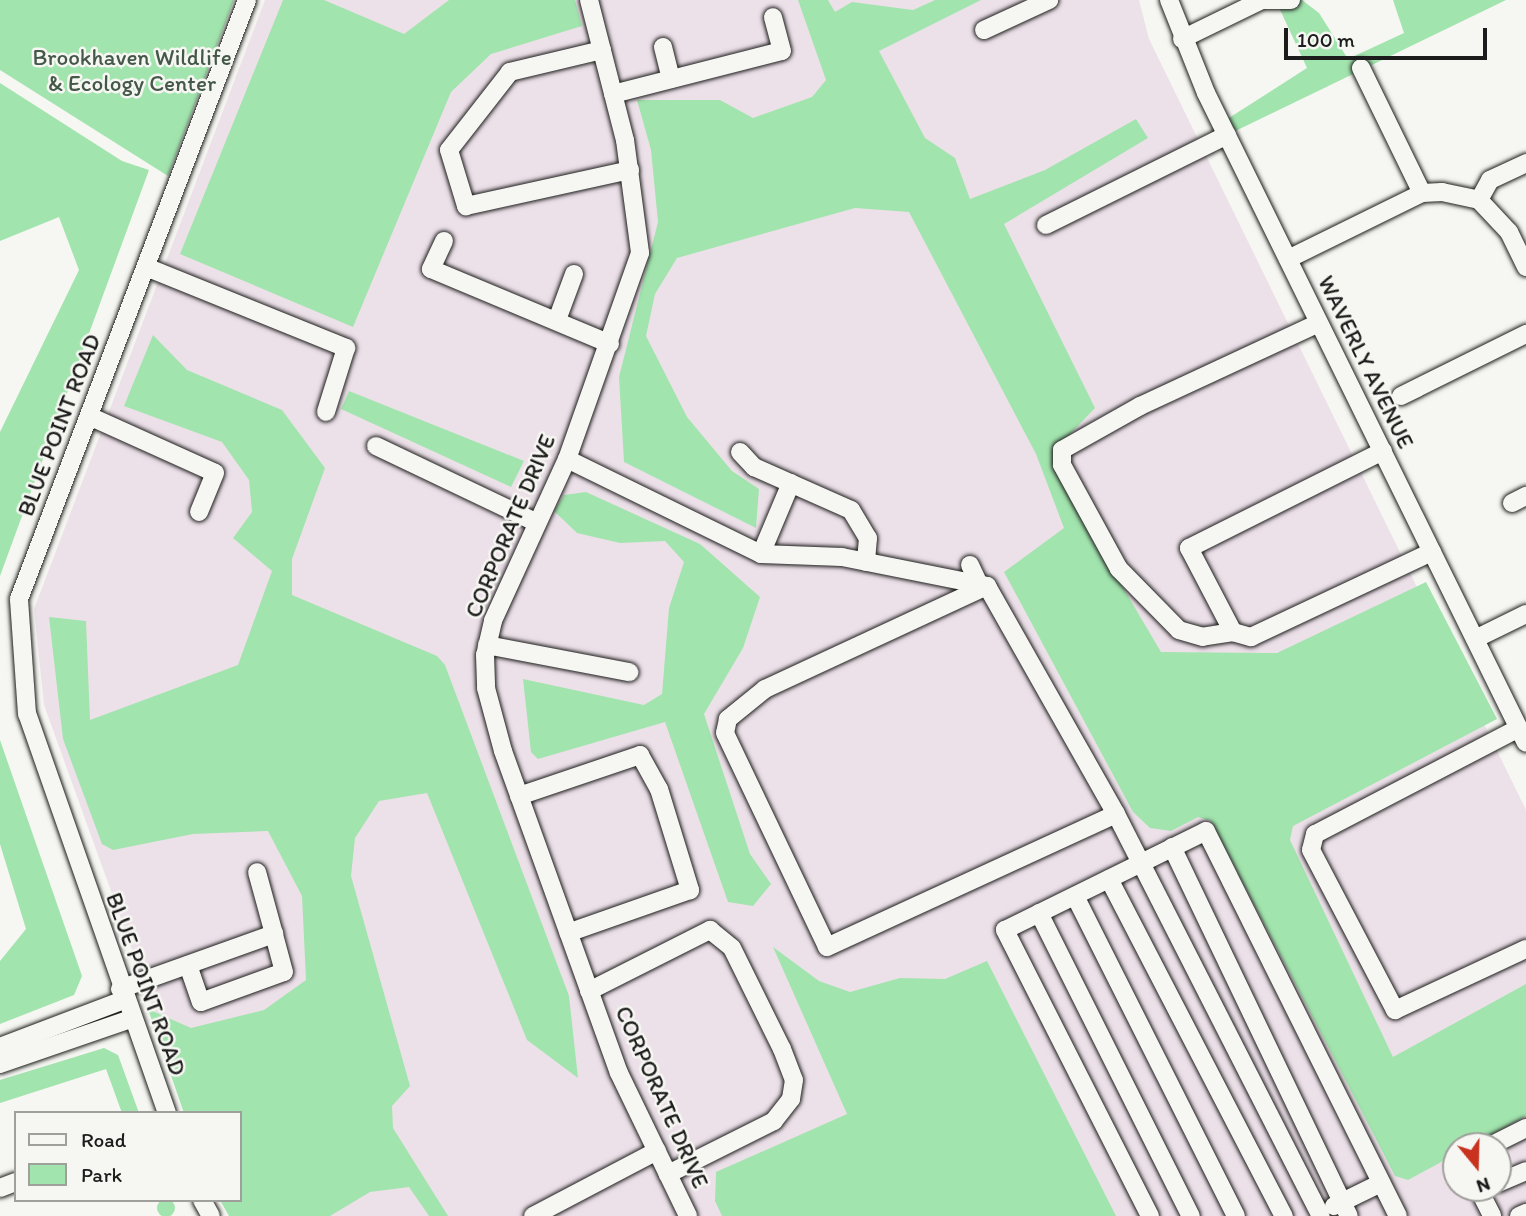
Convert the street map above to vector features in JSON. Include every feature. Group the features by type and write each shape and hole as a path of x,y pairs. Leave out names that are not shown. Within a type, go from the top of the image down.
{"street":[{"name":"BLUE POINT ROAD","path":"166,1111 122,995 27,714 18,646 19,599 247,0"},
{"name":"CORPORATE DRIVE","path":"589,0 630,170 640,253 611,344 566,458 535,522 487,645 493,722 589,991 657,1151 688,1216"},
{"path":"984,30 1049,0"},
{"name":"WAVERLY AVENUE","path":"1169,0 1182,40 1227,135 1522,736"},
{"path":"1182,40 1262,0 1291,0"},
{"path":"613,94 782,51 773,17"},
{"path":"663,47 671,79"},
{"path":"602,50 510,72 449,150 466,206 630,170"},
{"path":"1360,68 1422,193"},
{"path":"1046,225 1227,135"},
{"path":"1479,200 1490,180 1526,163"},
{"path":"1288,259 1422,193 1479,200 1509,232 1526,267"},
{"path":"444,241 431,269 611,344"},
{"path":"146,267 346,348 326,412"},
{"path":"557,320 574,274"},
{"path":"1319,323 1131,410 1062,450 1062,465 1119,569 1179,629 1203,637 1233,632 1251,637 1433,552"},
{"path":"1401,396 1526,334"},
{"path":"89,416 215,473 199,512"},
{"path":"376,446 535,522"},
{"path":"740,452 754,467 851,510 869,538 866,562"},
{"path":"1233,632 1189,548 1383,452"},
{"path":"566,458 753,551 932,570 983,585"},
{"path":"753,551 791,483"},
{"path":"970,565 1116,814 1320,1215 1346,1209 1381,1183"},
{"path":"983,585 765,689 728,719 724,733 827,947 1116,814"},
{"path":"1475,639 1526,614"},
{"path":"487,645 629,672"},
{"path":"1522,736 1315,834 1311,850 1395,1010 1526,949"},
{"path":"519,796 640,755 659,789 690,890 568,933"},
{"path":"1150,1216 1005,930 1206,831 1398,1216"},
{"path":"1172,847 1346,1209"},
{"path":"188,965 201,1002 284,972 257,872"},
{"path":"1109,879 1284,1216"},
{"path":"1075,896 1236,1216"},
{"path":"1039,913 1191,1216"},
{"path":"589,991 710,930 732,948 782,1049 794,1080 791,1098 774,1121 668,1174"},
{"path":"0,1047 188,965 274,934"},
{"path":"0,1064 131,1019"},
{"path":"533,1216 657,1151"},
{"path":"1519,1216 1526,1213"}],"shaded area":[{"path":"265,0 1139,0 1149,39 1526,810 1526,1216 238,1216 238,1202 242,1202 242,1111 190,1111 44,705 34,609"}],"green space":[{"name":"Brookhaven Wildlife & Ecology Center","path":"0,0 234,0 168,176 0,70"},
{"path":"283,0 324,0 404,34 449,0 575,0 582,26 491,54 451,92 353,327 180,254"},
{"path":"798,0 828,0 835,12 852,2 913,10 935,0 981,0 879,51 925,138 955,158 970,199 1045,170 1136,119 1148,138 1004,224 1095,408 1053,452 1075,506 1161,652 1277,653 1426,582 1497,719 1293,826 1290,840 1393,1057 1526,984 1526,1116 1497,1132 1442,1132 1442,1162 1408,1180 1395,1176 1211,821 1198,817 1171,831 1150,828 1133,812 1004,572 1064,528 1036,454 909,212 855,208 677,258 655,294 646,336 687,417 732,471 759,489 756,528 624,462 619,377 658,222 651,150 637,100 720,100 753,118 812,97 826,80"},
{"path":"1262,0 1302,0 1319,13 1348,59 1404,33 1393,0 1506,0 1227,135 1221,123 1307,68 1276,1"},
{"path":"0,83 122,161 149,170 0,576 0,432 79,270 59,217 0,241"},
{"path":"153,335 187,370 282,410 325,468 292,559 292,595 437,656 445,665 569,996 578,1078 527,1040 427,793 379,801 355,838 351,876 410,1086 392,1106 393,1128 448,1216 429,1216 409,1187 370,1192 330,1216 229,1216 221,1202 242,1202 242,1111 183,1111 148,1009 191,1028 264,1010 306,980 302,896 268,831 193,834 113,850 102,844 63,739 49,617 86,621 90,720 238,665 272,571 233,538 252,512 249,480 222,442 124,406"},
{"path":"349,391 524,461 511,487 341,409"},
{"path":"586,492 700,544 760,597 743,648 704,714 750,854 771,884 753,906 728,902 665,722 538,759 531,752 523,679 644,705 662,694 669,608 684,562 665,541 620,543 577,533 554,511 564,495"},
{"path":"0,740 82,976 74,995 0,1024 0,961 26,929 0,844"},
{"path":"773,947 819,981 850,992 900,978 945,979 987,961 1116,1216 722,1216 715,1201 716,1172 847,1114"},
{"path":"104,1048 118,1055 138,1111 121,1111 106,1069 0,1103 0,1080"},
{"path":"158,1202 175,1204 175,1212 170,1217 162,1217 157,1212"}]}
